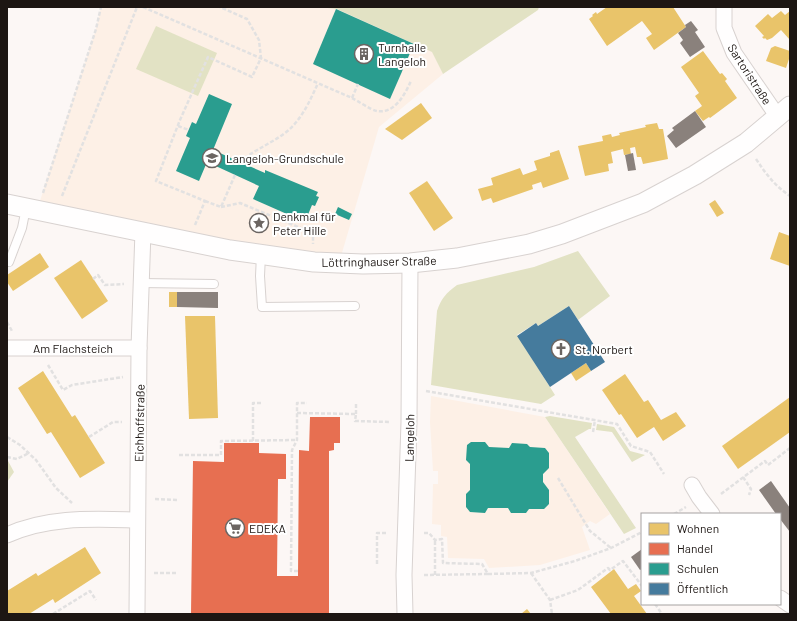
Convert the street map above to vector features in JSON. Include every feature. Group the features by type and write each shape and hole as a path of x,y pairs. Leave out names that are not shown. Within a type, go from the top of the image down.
{"street":[{"name":"Sartoristraße","path":"724,7 724,28 734,53 784,111"},
{"name":"Löttringhauser Straße","path":"7,204 208,246 314,262 363,264 410,263 457,258 495,252 529,244 562,234 643,203 695,175 746,143 784,111"},
{"name":"Eichhoffstraße","path":"137,614 139,348 143,232"},
{"name":"Langeloh","path":"405,614 404,576 409,422 410,263"},
{"name":"Am Flachsteich","path":"10,342 38,348 139,348"},
{"path":"692,485 711,513"},
{"path":"7,535 41,523 77,519 137,520"},
{"path":"781,599 790,605"}],"lane":[{"path":"9,262 22,228 39,210"},
{"path":"261,255 260,276 262,307 355,306"},
{"path":"141,284 214,284"}],"path":[{"path":"39,210 96,29 101,7"},
{"path":"39,210 94,113 137,7"},
{"path":"143,7 352,98 377,111 386,110 394,106 405,95 411,81"},
{"path":"220,7 247,19 260,40 261,58 252,77 208,57 156,181 221,207 240,203 313,233 314,262"},
{"path":"240,162 251,152 266,145 287,131 304,111 318,83"},
{"path":"352,98 358,84"},
{"path":"178,126 189,130"},
{"path":"746,143 765,173 779,188 790,196"},
{"path":"221,207 235,175"},
{"path":"193,229 205,201"},
{"path":"93,279 98,275 105,285 124,284"},
{"path":"7,322 10,342"},
{"path":"38,348 63,390 72,385 123,377"},
{"path":"426,392 616,424 631,446 650,452 664,474"},
{"path":"253,441 253,403 262,403"},
{"path":"298,571 291,571 292,450 297,440 297,403 307,403"},
{"path":"356,404 355,421 390,422"},
{"path":"297,413 356,414"},
{"path":"593,432 595,420"},
{"path":"89,437 113,422 123,422"},
{"path":"7,437 20,445 36,460 56,488 72,503 74,508"},
{"path":"179,455 221,455 221,441 297,440"},
{"path":"721,494 765,461 768,465 790,448"},
{"path":"7,457 17,458 29,453"},
{"path":"743,477 751,489 749,495"},
{"path":"558,478 590,531 611,548"},
{"path":"157,499 179,500"},
{"path":"377,564 377,533 386,533"},
{"path":"424,533 429,533 435,540 435,575"},
{"path":"424,575 531,573 575,561 611,548 641,533"},
{"path":"435,540 442,539 443,562 482,564 488,574"},
{"path":"550,600 578,590 608,568 610,570 623,561 641,586"},
{"path":"159,573 178,573"},
{"path":"531,573 550,600 552,614"},
{"path":"53,614 90,591 96,600"},
{"path":"656,605 662,614"}],"shaded area":[{"name":"Langeloh-Grundschule","path":"101,7 411,7 443,74 379,127 339,263 37,210 96,29"},
{"path":"431,396 545,417 610,514 596,524 590,521 582,527 590,550 540,565 489,568 484,559 448,558 447,537 441,536 441,525 432,524 433,484 438,484 438,471 433,471 430,422"}],"green space":[{"path":"318,7 539,7 538,10 443,74 432,52 337,9"},
{"path":"156,26 217,53 198,96 136,69"},
{"path":"578,251 610,296 578,320 569,306 538,326 536,323 517,335 555,395 541,404 431,385 437,311 444,296 457,285 534,267"},
{"path":"550,416 592,423 591,429 575,437 636,528 624,534 545,417"},
{"path":"597,424 614,427 630,451 645,455 632,462 612,432 596,430"},
{"path":"7,459 14,472 7,482"}],"building: Wohnen":[{"path":"607,7 673,7 686,27 654,50 646,38 652,34 642,21 607,46 589,19 596,12 597,14"},
{"path":"781,11 785,15 790,11 790,40 781,30 772,38 767,40 765,38 764,39 762,37 764,36 755,26 768,14 772,18"},
{"path":"775,46 790,51 786,68 766,61 771,48"},
{"path":"703,51 720,74 722,73 727,79 725,81 737,98 710,118 709,117 703,121 695,111 702,106 695,96 699,93 681,67"},
{"path":"421,103 432,118 402,140 385,129"},
{"path":"657,123 659,129 663,129 668,159 643,164 641,157 637,157 635,147 630,148 631,154 624,155 623,149 611,152 613,163 608,164 609,171 585,176 578,146 603,141 602,136 611,134 612,137 620,135 619,133"},
{"path":"559,150 569,179 543,188 541,182 532,185 533,189 493,203 491,198 482,201 478,189 493,185 491,178 520,168 523,175 537,170 534,161 550,156 550,153"},
{"path":"427,181 453,218 434,231 409,193"},
{"path":"715,200 724,213 717,217 709,204"},
{"path":"779,232 790,236 790,266 770,259"},
{"path":"40,253 49,267 13,291 7,282 7,275"},
{"path":"81,260 108,301 82,319 54,278"},
{"path":"169,292 177,292 177,307 169,307"},
{"path":"185,316 215,316 218,418 189,419"},
{"path":"586,363 591,371 576,381 571,373"},
{"path":"43,371 72,417 75,415 105,463 80,478 51,432 47,434 18,388"},
{"path":"625,374 644,402 648,400 661,420 676,412 686,426 663,441 654,427 637,438 621,414 619,415 602,390"},
{"path":"790,397 790,432 738,469 722,446"},
{"path":"85,547 101,573 55,603 53,599 29,614 7,614 7,591 36,573 38,576"},
{"path":"614,569 628,589 636,584 641,591 634,596 647,614 611,614 591,587"},
{"path":"527,609 531,614 521,614"}],"building: Handel":[{"name":"EDEKA","path":"310,417 340,417 340,443 334,443 334,450 329,451 329,614 191,614 193,461 224,462 224,443 259,443 259,453 286,454 286,479 278,479 277,576 298,576 299,450 309,451"}],"building: Schulen":[{"name":"Turnhalle Langeloh","path":"336,9 414,44 390,99 313,64"},
{"path":"209,94 232,104 213,150 265,173 265,170 318,192 316,196 319,197 315,206 312,205 305,222 253,199 259,186 207,162 199,181 176,171 190,138 186,136 192,122 196,124"},
{"path":"338,207 352,214 349,220 335,214"},
{"path":"471,442 485,442 489,447 509,448 512,443 527,444 530,447 545,448 549,453 549,468 543,474 543,482 549,490 549,504 544,509 529,509 526,513 511,513 508,508 488,508 485,513 470,512 466,507 466,494 470,490 470,464 466,460 467,445"}],"building: Öffentlich":[{"name":"St. Norbert","path":"569,306 605,362 591,371 586,363 550,387 517,336 536,323 538,326"}],"building: Industrie":[{"path":"691,21 698,30 695,32 705,47 690,57 680,43 683,40 678,33"},
{"path":"695,111 706,127 676,148 667,136 674,130 672,128"},
{"path":"633,153 636,170 628,171 625,155"},
{"path":"177,292 218,292 218,308 177,307"},
{"path":"771,481 790,508 790,532 781,520 781,513 775,513 759,490"},
{"path":"641,550 641,570 640,570 631,557"}],"place":[{"name":"Turnhalle Langeloh","path":"364,54"},
{"name":"Langeloh-Grundschule","path":"212,158"},
{"name":"Denkmal für Peter Hille","path":"259,223"},
{"name":"St. Norbert","path":"561,349"},
{"name":"EDEKA","path":"235,528"}]}
